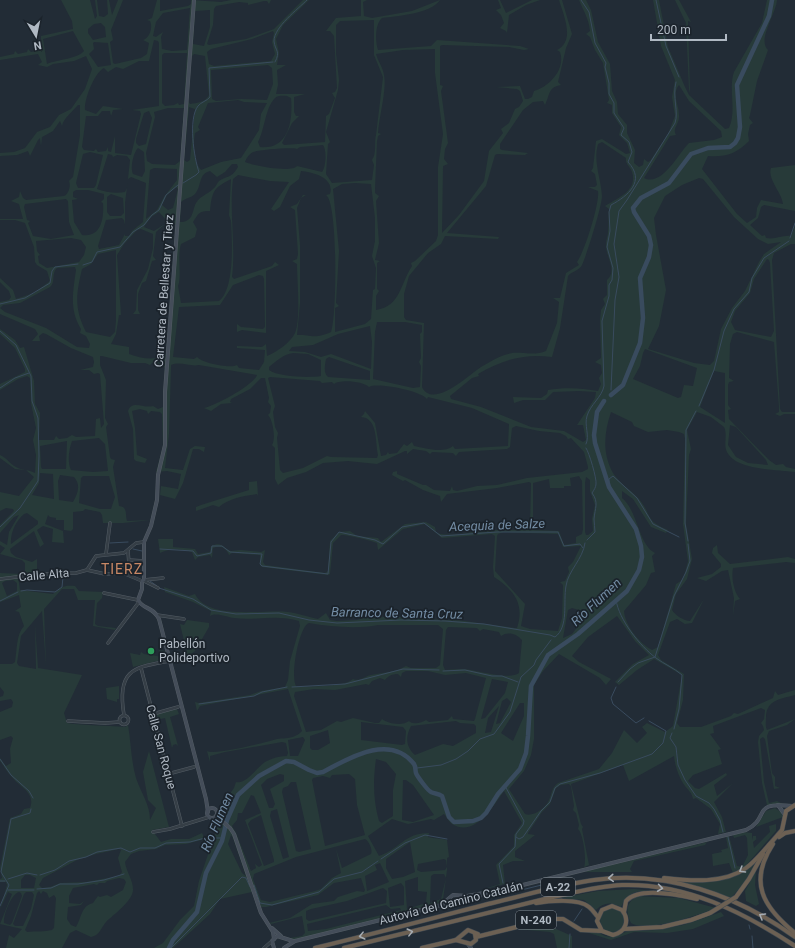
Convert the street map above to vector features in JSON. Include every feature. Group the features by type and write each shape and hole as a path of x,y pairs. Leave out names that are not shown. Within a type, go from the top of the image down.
{"highway":[{"path":"793,806 785,815 784,831 794,830"},
{"path":"785,822 794,830"},
{"name":"N-240","path":"422,948 462,938 468,930 475,935 482,934 549,918 563,920 581,930 602,931 613,935 624,929 662,927 691,920 710,913 736,897 749,879 763,854 784,831"},
{"path":"626,877 693,880 727,876 745,868 772,843"},
{"path":"772,843 762,862 760,874 761,887 770,908 795,933"},
{"name":"Autovía del Camino Catalán","path":"315,948 576,883 626,877 676,883 710,892 753,911 795,937"},
{"name":"Autovía del Camino Catalán","path":"344,948 588,889 623,885 670,889 706,899 726,907 795,946"},
{"path":"624,929 626,922 624,906 628,899 642,893 685,896 726,907"},
{"path":"465,918 540,902 558,901 585,904 598,917"},
{"path":"602,931 598,923 598,917 602,910 609,906 617,907 624,912"},
{"path":"626,922 632,928"},
{"path":"588,930 598,923"},
{"path":"462,938 471,946 475,935"}],"street":[{"name":"Carretera de Bellestar y Tierz","path":"138,601 143,581 144,542 156,507 159,472 165,445 166,392 194,0"},
{"path":"110,523 106,555 128,551 136,543 144,542"},
{"path":"111,573 112,566 129,564 128,551"},
{"name":"Calle Alta","path":"87,570 90,562 96,556 106,555"},
{"path":"129,560 144,561"},
{"path":"124,573 125,565"},
{"name":"Calle Alta","path":"0,579 41,574 76,573 87,570 101,574 124,573 158,588"},
{"path":"143,581 163,578"},
{"path":"104,594 138,601 151,608 157,615 206,799 209,817"},
{"path":"108,643 138,601"},
{"path":"157,615 184,619"},
{"path":"68,720 95,723 128,723 128,718 124,715 122,689 124,680 132,671 183,658"},
{"name":"Calle San Roque","path":"141,668 182,826"},
{"path":"153,714 178,707"},
{"path":"120,722 120,717 124,715"},
{"path":"168,774 194,767"},
{"path":"206,799 217,813 217,817 230,828 234,834 261,913 273,932 274,948"},
{"path":"284,948 295,942 746,830 755,824 764,809 776,804 793,806"},
{"path":"776,804 781,808 785,815"},
{"path":"208,812 214,809"},
{"path":"153,832 182,826 209,817 217,817"},
{"path":"446,905 449,898 453,895 467,896 492,893"},
{"path":"268,926 285,939 295,942"},
{"path":"264,948 280,936"},
{"path":"284,948 285,939"}],"green space":[{"path":"61,0 90,0 95,19 97,16 95,0 97,0 99,16 104,17 108,14 107,0 109,0 112,15 118,0 123,0 111,30 113,40 110,42 113,63 115,64 141,58 147,54 149,43 143,40 150,32 151,23 147,20 152,18 157,0 160,0 160,11 188,6 191,4 191,0 221,2 231,0 271,0 269,4 267,1 264,1 248,5 248,3 239,2 216,6 214,9 213,25 207,44 209,45 246,39 274,29 303,0 309,0 283,25 276,39 279,53 277,65 286,65 277,70 278,85 276,94 305,94 294,97 294,112 296,116 299,116 292,123 282,143 284,145 325,142 326,116 329,114 335,98 332,93 335,92 337,88 334,36 330,31 326,31 336,18 361,16 361,0 367,0 363,2 364,16 372,18 412,11 440,0 435,5 413,14 382,18 378,24 376,33 378,50 431,46 437,40 520,46 529,49 524,50 509,47 440,46 440,85 443,86 441,91 448,143 445,149 444,159 448,164 443,166 442,233 459,215 484,181 489,151 503,133 501,129 509,123 515,109 519,107 523,101 520,91 517,89 496,87 520,86 525,99 528,99 532,97 534,91 545,86 558,71 561,65 561,58 560,52 557,50 563,46 567,34 567,27 559,0 562,0 572,34 566,48 558,82 561,85 557,86 550,92 545,105 543,101 533,102 523,110 500,144 500,149 502,150 528,153 525,155 495,155 486,186 447,233 499,237 498,239 445,236 441,244 428,253 409,276 404,294 404,317 406,320 424,323 422,387 427,393 434,395 443,393 452,388 492,360 504,355 512,353 533,354 546,351 557,323 559,302 553,298 560,298 566,273 579,265 577,262 584,249 597,206 598,191 588,187 595,187 597,185 595,174 591,171 593,168 596,141 602,139 626,154 630,153 627,143 619,135 621,127 612,113 612,105 607,103 609,100 603,63 595,50 590,37 586,34 590,31 579,0 586,0 591,10 598,42 610,64 612,91 617,102 618,114 627,125 627,133 635,150 634,163 639,167 643,165 644,159 648,162 650,161 668,134 675,116 672,97 675,80 661,46 653,0 659,0 668,47 689,95 725,129 729,128 731,121 733,107 732,79 734,72 762,23 767,0 777,0 766,33 765,46 768,50 757,81 749,118 753,123 750,125 748,134 749,141 740,149 730,154 708,156 702,169 737,214 747,223 756,217 757,208 761,200 783,204 771,177 771,168 795,165 795,211 764,205 761,207 758,218 750,225 762,236 765,235 766,238 791,236 795,226 795,244 791,244 774,253 772,260 780,409 782,412 795,412 795,414 784,414 780,416 775,414 779,412 779,407 774,342 737,332 733,334 730,344 729,378 734,381 729,382 728,385 728,405 731,409 728,410 729,419 769,460 776,465 783,464 786,467 795,469 795,472 758,468 739,463 727,452 725,446 726,433 724,427 711,417 697,412 687,430 691,449 689,455 686,524 692,559 687,579 676,594 672,610 675,614 685,620 690,621 704,599 692,623 685,624 677,619 670,622 658,655 661,660 684,674 683,700 677,723 680,727 701,727 731,716 734,713 738,714 773,698 775,691 778,695 795,690 795,695 775,701 768,707 767,712 767,730 795,719 787,725 769,731 767,736 772,773 775,777 775,786 780,788 774,789 765,739 763,737 760,739 764,782 769,803 777,801 783,804 767,805 762,783 758,742 759,736 764,730 761,723 764,719 765,710 761,708 713,726 714,733 710,734 721,749 718,750 722,764 693,775 688,781 695,788 699,789 726,773 727,775 714,785 717,796 733,783 714,802 722,817 726,832 718,834 720,824 711,809 696,798 693,799 679,776 674,756 629,781 623,765 571,784 583,827 582,829 589,865 584,867 584,847 580,831 578,829 579,825 576,813 573,810 574,806 571,786 569,784 561,785 556,788 550,804 542,812 528,833 535,835 515,851 515,857 525,861 513,861 503,865 505,884 481,890 500,884 496,865 514,846 514,835 522,823 504,791 489,812 476,824 468,827 460,827 452,824 444,814 434,820 431,819 408,824 392,819 368,836 379,856 408,838 421,834 429,833 428,837 447,840 449,857 447,858 447,867 447,870 446,878 444,874 434,874 431,876 430,903 441,899 446,879 443,900 441,903 292,940 290,938 302,936 305,933 302,916 271,924 269,923 290,918 312,904 334,901 338,897 357,891 364,892 365,890 361,878 334,883 318,895 266,907 261,907 256,892 252,892 220,899 210,914 173,948 154,948 163,943 180,920 194,906 199,881 218,825 216,824 219,809 234,788 236,782 244,781 262,764 270,759 287,756 288,753 286,743 282,742 210,756 210,762 207,751 219,752 277,739 290,738 302,731 288,689 200,706 197,711 195,702 199,703 250,695 261,691 285,687 288,680 290,661 300,626 299,621 283,618 242,619 218,615 210,616 211,611 193,602 165,592 164,587 189,596 195,594 202,602 212,608 224,611 278,611 318,619 326,613 330,620 337,621 357,620 367,617 374,618 392,616 413,619 420,617 422,619 451,620 456,615 459,620 517,628 520,612 516,598 507,587 494,577 493,567 495,536 492,534 442,538 425,524 403,529 378,550 377,543 375,542 341,535 333,543 330,574 328,575 262,567 260,565 260,555 232,553 229,555 225,549 221,547 213,548 212,558 210,555 198,557 195,560 192,552 184,550 164,551 160,553 158,539 173,539 173,547 195,549 198,554 210,552 211,546 218,544 231,551 241,550 261,552 265,550 263,562 265,565 325,573 328,571 330,541 339,532 350,531 357,536 378,538 381,542 405,524 426,522 435,527 436,532 439,534 450,535 463,534 478,530 529,530 530,528 531,483 529,482 497,488 447,494 441,502 440,496 423,490 405,480 403,481 392,475 393,472 397,471 397,474 426,485 434,490 450,491 452,486 453,490 457,491 477,486 497,485 527,478 582,472 588,469 588,467 584,452 571,438 568,439 560,433 539,431 516,426 512,428 510,447 507,449 459,452 456,456 453,453 432,452 430,454 426,451 413,449 407,454 407,451 405,451 377,464 348,461 323,463 306,472 287,478 278,485 275,479 275,448 272,445 274,438 273,430 270,417 268,415 270,413 271,406 268,402 269,398 265,378 261,378 250,389 231,399 230,402 232,403 221,404 211,411 204,408 234,394 249,384 257,375 199,365 175,364 171,365 169,434 165,468 183,470 190,449 195,446 205,447 204,452 199,449 193,449 183,483 175,499 160,495 161,486 178,489 181,474 167,471 156,472 163,447 162,414 160,412 151,411 148,414 147,411 140,409 132,411 137,455 147,459 145,463 134,459 133,429 128,411 130,407 135,405 153,406 158,409 163,407 165,368 152,363 150,365 145,363 131,363 100,356 100,365 106,380 105,418 108,424 106,427 110,457 111,459 115,460 113,467 119,506 125,509 127,521 151,520 123,523 103,523 100,512 85,509 83,511 73,512 73,529 71,531 64,530 64,520 56,520 56,518 48,515 45,524 63,531 64,543 52,542 53,529 43,526 37,530 44,544 40,547 34,531 10,549 11,553 16,557 32,562 37,559 37,569 41,573 18,576 20,590 53,594 65,586 75,586 79,591 103,592 102,598 97,603 95,624 98,626 116,628 115,630 93,626 95,600 78,600 74,589 62,589 44,609 46,666 42,611 21,636 17,663 19,666 36,669 35,624 38,668 82,675 64,713 67,723 125,727 128,725 134,772 147,804 150,820 156,808 148,800 143,772 149,751 169,827 152,830 161,842 171,839 189,839 202,833 205,839 186,844 165,845 156,849 139,851 131,854 125,862 133,886 130,898 94,936 91,937 76,930 70,933 62,948 6,948 9,935 14,938 22,929 0,924 12,894 8,892 0,909 7,885 6,882 0,882 0,879 2,878 0,868 10,818 21,814 24,809 30,808 31,798 26,790 14,780 0,761 0,758 6,766 11,763 10,749 13,738 11,736 0,740 0,712 12,707 13,702 11,699 0,701 0,697 3,696 4,692 0,687 0,664 12,664 15,662 18,638 21,629 24,626 19,612 15,611 21,607 19,595 0,602 0,573 22,574 25,572 25,563 22,560 0,554 5,548 0,545 0,541 7,545 9,532 19,515 14,517 0,533 0,525 14,511 13,509 6,508 0,511 0,492 19,496 34,477 26,470 15,469 0,458 0,455 16,467 20,469 27,470 35,473 36,455 33,440 36,428 31,403 30,378 27,376 18,379 0,390 0,384 25,372 25,369 15,348 0,334 0,329 15,340 20,348 24,347 34,381 35,404 40,413 39,440 54,440 56,436 59,439 67,438 72,435 76,437 95,436 96,419 100,418 101,428 104,424 100,374 94,374 89,370 80,370 93,367 93,357 71,348 43,333 39,336 40,341 32,341 38,334 35,329 0,314 0,308 0,302 9,300 11,297 9,291 0,282 0,278 13,290 16,299 34,293 50,281 47,271 35,262 34,247 25,223 15,220 0,219 23,219 19,204 11,201 19,197 20,191 23,198 26,200 64,196 67,193 70,187 69,181 73,177 80,135 80,105 78,105 68,115 62,126 60,121 53,131 42,137 41,146 40,138 38,140 30,156 28,151 17,155 0,156 0,153 14,152 25,148 37,132 50,127 59,115 71,109 85,89 92,69 86,56 74,61 53,64 47,67 38,65 42,62 38,54 0,60 0,57 14,54 15,51 18,54 27,52 28,49 31,52 41,50 41,36 73,29 72,21","holes":["190,8 187,50 172,51 162,49 161,37 163,32 156,37 153,36 156,22 163,13","210,10 210,27 204,46 193,44 195,11","374,20 374,55 383,77 375,138 375,151 372,160 374,165 372,180 332,183 326,174 328,144 330,142 326,132 338,90 339,80 336,53 336,25 340,21","101,23 105,27 106,37 93,40 88,33 88,29 94,24","73,31 84,51 77,56 47,64 43,39","273,31 274,33 272,42 275,54 271,61 214,66 209,64 207,52 211,49 252,39","154,40 158,41 159,106 132,110 140,111 141,114 131,155 115,153 115,136 111,152 108,151 108,147 106,151 98,152 96,149 94,151 84,150 82,147 86,116 98,116 102,111 110,111 111,116 113,110 123,109 103,106 96,114 85,110 90,87 97,75 104,68 108,72 116,67 123,69 139,61 149,61","94,42 108,43 111,65 98,67 89,54 94,49","435,49 435,73 443,134 438,167 438,235 436,241 411,263 412,266 395,299 384,308 376,310 376,296 379,291 377,289 377,263 380,261 375,260 379,243 376,201 379,196 375,193 375,189 377,141 378,136 381,134 378,133 385,81 376,54 403,50","164,53 187,53 184,104 179,105 178,103 165,106 162,103 162,55","194,54 205,56 209,95 204,101 198,103 190,104 188,101 191,57","268,65 272,68 273,84 267,100 241,99 216,101 212,99 211,70","679,85 689,101 721,131 722,137 714,140 689,143 663,174 651,180 644,178 670,136 676,135 675,129 679,120 676,97","278,96 287,96 291,98 290,124 287,132 283,139 277,144 270,147 260,147 258,142 269,107","238,100 244,102 267,103 261,114 259,130 241,158 221,162 201,170 196,162 194,152 195,133 200,130 198,127 208,103","189,107 195,109 190,160 187,162 184,160","168,108 184,108 180,161 175,165 152,164 147,161 146,153 155,117 154,112","149,111 152,118 146,144 139,146 136,143 144,113","602,142 626,158 626,162 632,172 633,179 632,184 625,193 605,206 609,209 606,248 611,272 607,280 607,295 603,299 605,304 601,310 601,358 595,362 601,365 602,373 599,378 601,384 598,391 561,388 548,390 547,394 541,398 513,397 514,403 523,400 545,400 553,392 596,392 595,398 577,425 583,425 586,440 583,442 564,431 531,427 481,407 451,399 450,396 472,378 479,376 478,374 505,361 532,356 552,357 560,328 568,276 579,269 582,265 591,241 600,209 602,196 596,157 598,144","323,145 325,163 322,172 297,166 294,168 281,169 245,162 253,152 289,148 297,149 300,147","138,148 144,152 145,171 142,177 133,174 132,172 133,157","90,152 103,155 94,188 78,188 76,183 83,154","108,154 112,155 113,157 117,155 127,156 130,160 128,179 131,177 146,183 143,222 132,231 129,236 125,236 125,234 119,245 99,249 98,246 106,220 122,218 125,225 127,188 125,192 122,193 107,192 97,189","232,164 237,164 238,167 229,176 219,181 211,191 199,200 187,221 180,222 181,202 195,194 202,177 210,171 217,177 225,172","154,168 177,169 177,180 164,197 157,210 146,219 150,170","301,171 317,174 329,184 331,188 330,194 326,195 330,202 333,217 335,260 334,305 331,332 320,336 297,335 300,303 300,245 297,208 301,198 297,204 290,207 295,210 298,254 297,259 292,261 297,264 298,319 295,333 290,340 275,352 267,356 266,344 262,347 237,346 237,348 265,350 264,362 259,370 239,368 237,365 217,365 197,357 194,359 173,357 179,307 220,305 233,285 259,275 263,276 264,279 265,327 263,329 241,327 237,324 237,332 242,330 266,333 266,271 279,265 275,262 272,266 234,279 232,277 232,191 233,179 238,175 270,181 289,182 271,209 274,211 280,207 290,186 299,179","699,178 703,179 734,217 758,239 768,244 781,242 764,254 745,291 732,308 721,329 714,361 710,365 694,363 648,349 659,326 666,290 654,218 665,196 682,185","231,179 229,215 231,221 232,251 228,286 224,295 219,301 181,303 178,286 180,277 179,254 181,244 195,237 197,229 193,222 200,213 210,211 214,191","342,184 371,184 375,218 375,241 372,256 376,268 371,319 365,324 335,332 335,308 339,306 336,303 339,251 333,189","176,187 178,189 173,208 168,210 162,205 167,195","76,190 88,190 104,194 104,199 101,202 103,203 103,214 98,230 89,235 82,235 74,222 72,200 78,199 73,197 73,192","111,194 123,198 124,213 121,216 110,216 107,212 107,197","66,199 68,201 69,222 74,235 51,239 33,236 28,223 30,221 27,220 24,207 25,204","159,212 168,222 176,224 166,354 152,359 138,357 129,354 129,347 111,344 116,334 119,315 121,315 117,255 124,244 137,230 141,229 153,234 153,248 148,269 137,290 136,310 133,314 140,314 138,310 138,294 142,283 146,281 152,261 156,260 153,256 156,232 165,224 154,231 144,227 151,217","71,238 81,240 86,247 84,255 79,262 47,268 39,263 38,256 40,255 37,251 36,241","116,250 116,320 115,332 110,337 86,332 79,316 77,294 82,269 91,264 98,254","767,259 769,260 774,331 771,337 735,330 731,322 735,311 750,293 754,279","75,267 73,308 77,322 81,329 80,333 86,336 90,344 89,348 77,347 46,328 5,312 0,308 3,305 20,303 50,287 53,283 54,272 57,268","377,322 405,322 422,325 422,332 420,334 421,358 419,362 421,366 420,387 413,388 373,379 375,332","370,326 372,342 371,369 331,354 321,357 305,352 289,351 292,347 313,345 338,334","645,349 697,368 693,386 684,385 681,397 678,398 633,379 640,366","290,354 308,354 321,360 321,376 287,376 269,370 269,367 274,362 283,356","329,357 370,371 370,380 328,377 325,371 326,359","714,371 725,373 725,423 700,407","270,377 320,381 322,383 332,382 334,384 337,382 352,381 362,383 369,387 389,386 417,393 427,399 428,397 472,408 509,424 508,446 455,449 453,446 444,450 439,450 414,446 412,442 407,446 404,444 397,453 389,454 388,452 386,455 381,456 375,423 365,411 361,417 370,421 375,431 378,455 377,458 327,456 303,468 283,473 280,470 277,438 278,433 275,427 273,412 275,406 268,378","611,412 632,422 634,426 648,432 667,430 684,434 683,524 688,561 684,577 676,584 658,647 652,650 642,643 630,628 624,611 646,585 651,573 655,572 652,556 655,553 649,549 641,535 632,511 622,498 622,491 633,499 651,527 666,533 668,530 652,520 639,499 613,473 607,458 605,443","730,425 736,427 766,460 768,465 748,463 736,457 728,445","99,438 105,444 108,471 93,472 71,470 69,452 72,441","67,441 66,469 42,469 40,446","40,473 53,474 54,499 32,495 39,483","60,475 74,477 78,483 78,489 73,502 59,500 58,481","83,476 109,476 115,497 111,509 100,509 79,503 81,478","579,476 582,481 583,529 582,534 576,537 576,543 564,545 559,531 533,530 533,483 549,479 550,488 564,488 564,486 571,486 570,478","586,477 590,480 590,491 595,505 592,519 593,531 586,535 585,532","27,513 38,521 38,524 11,544 13,532 18,520","504,532 558,534 563,547 581,546 573,562 568,567 569,572 565,581 560,582 563,585 562,618 558,631 530,629 521,626 525,604 495,571 498,534","13,580 17,583 17,591 7,596 2,583","572,608 585,612 585,617 572,634 563,638 568,610","617,616 635,641 649,655 633,664 615,682 619,685 637,670 654,659 682,675 673,726 665,732 647,723 642,727 647,733 637,743 624,730 612,753 599,769 558,783 554,787 548,802 544,807 538,812 528,815 525,814 509,789 524,771 531,755 534,739 534,685 543,671 559,654 600,678 606,685 611,679 579,662 572,656 588,637","309,623 354,627 378,625 438,625 443,629 440,665 436,668 411,668 406,666 393,671 371,675 356,680 353,679 342,684 296,686 294,681 296,652 305,626","448,627 477,628 480,631 483,629 499,632 501,636 504,634 512,634 518,636 522,640 519,673 514,675 508,676 461,669 445,670 443,665 446,630","406,671 428,671 445,675 466,673 486,678 474,721 453,719 452,716 448,720 429,722 426,720 420,723 409,721 403,724 396,724 382,719 379,723 375,723 353,718 341,722 337,721 321,730 306,732 294,696 295,692 314,689 335,690 366,684 369,685 372,681 380,678 385,680 392,675 398,674 401,677 402,673","492,679 508,682 505,693 485,718 481,719","507,698 511,702 500,723 496,724 502,701","520,703 524,703 524,716 513,741 501,733","499,706 491,732 485,733 488,718","456,721 460,723 474,724 476,726 476,733 453,746 443,744 415,755 408,745 407,738 411,726","361,722 403,727 406,731 405,744 402,745 361,740","328,730 330,743 318,750 312,750 310,748 310,736","303,737 305,740 298,756 290,756 288,740","376,759 386,762 396,774 393,790 393,816 382,823 379,821 377,813 374,775","280,774 284,775 284,781 270,789 275,804 273,808 269,808 261,785 267,779","349,774 355,779 357,805 365,835 325,846 312,780 313,778 323,776 330,778 332,775","403,780 406,780 413,785 434,815 413,822 402,820","291,782 296,782 311,849 299,852 296,851 282,792 283,788 288,786","251,795 254,796 261,813 245,820 262,865 259,867 255,864 256,868 251,871 232,826 237,820 238,813 242,813","277,809 289,857 283,859 270,816 271,811","261,815 274,862 264,866 248,824 251,820","231,835 246,876 242,873 228,844","365,839 371,848 371,854 342,868 336,849 341,873 332,878 321,889 270,902 261,900 253,879 254,874 296,857","410,842 415,872 403,877 392,879 386,868 386,859","119,849 121,850 118,858 122,872 119,876 86,882 60,883 42,888 39,885 43,878 77,860 96,854","444,859 446,860 447,867 445,870 421,872 417,870 418,864","380,863 389,882 367,891 365,876 377,870 375,865","25,875 30,875 36,878 34,888 21,888 21,880","418,877 418,891 427,892 426,903 407,909 405,881","119,878 124,879 126,882 123,890 111,897 107,895 100,897 98,896 93,903 89,904 84,909 76,927 71,925 67,919 68,907 81,905 84,901 80,904 69,903 69,896 73,888 94,884 97,885 99,883 105,883 107,881","401,883 404,887 404,905 390,907 388,888","383,888 387,891 386,903 309,921 306,919 306,911 311,909 347,901","39,891 41,894 43,891 47,893 49,898 54,895 56,898 54,928 52,930 27,932 25,930 31,916 37,893","19,892 22,896 10,925 4,923 4,920 8,906 13,897","26,892 32,892 34,895 31,909 23,926 15,926 13,924 24,894","386,905 391,909 400,908 401,910 326,929 308,931 307,924"]},
{"path":"498,0 500,0 506,13 532,0 540,0 526,5 509,15 507,33 500,28 504,23 501,15 496,10 501,8"},
{"path":"675,0 679,0 691,22 688,21 690,93 686,23"},
{"path":"257,481 258,496 257,494 232,499 219,507 213,505 196,511 196,507 201,505 249,490 249,482"},
{"path":"717,545 718,553 730,564 788,557 795,559 795,563 786,562 733,568 732,576 734,585 736,593 740,599 735,601 733,616 734,598 728,570 722,571 706,581 697,578 712,574 721,567 721,564 712,553 713,548"},
{"path":"187,620 209,623 209,627 195,651 184,659 183,655 187,653 180,624 184,625"},
{"path":"159,650 166,651 165,659 133,667 130,653 140,655 141,652 144,654 163,657 163,655 158,654"},
{"path":"119,686 119,699 117,699 117,702 107,699 106,688"},
{"path":"177,709 179,714 170,717 178,746 176,744 173,745 172,748 165,718 156,720 154,715"},
{"path":"775,808 781,812 783,817 756,827 766,811"},
{"path":"776,824 776,831 743,868 733,873 729,863 713,866 712,854 722,852 721,850 728,848 726,837 729,836 737,866 742,867 748,855 747,838 745,835 734,838 733,835 744,832 752,833 752,840 753,836 756,836 756,839 758,838 753,842 754,848 770,832 769,826"},
{"path":"707,842 705,845 634,861 630,869 632,872 583,872"},
{"path":"755,863 745,882 731,898 676,881 708,881 728,878 747,870"},
{"path":"756,871 755,885 759,904 756,906 746,901 745,891"},
{"path":"634,889 665,892 640,891 629,896 621,907 614,904 605,904 596,910 584,900 560,898 598,891"},
{"path":"638,896 679,898 716,908 673,922 638,926 631,923 627,911 631,901"},
{"path":"612,908 617,909 623,915 623,925 617,931 612,932 607,931 601,925 600,920 601,915 607,909"},
{"path":"721,912 724,916 693,929 667,933 634,932 611,940 589,933 597,932 605,936 613,937 628,931 655,930 683,925"},
{"path":"529,927 554,928 572,936 572,948 557,948 554,934 550,932 516,929"}],"waterway":[{"path":"275,62 278,53 274,41 278,30 282,24 307,0"},
{"path":"581,0 589,12 595,43 606,63 605,67 609,83 609,94 614,103 614,113 624,128 621,135 629,142 632,152 628,162 635,175 633,187 623,197 611,205 609,212 610,231 607,247 613,268 612,280 609,285 609,296 602,321 604,386 586,419 586,444"},
{"path":"656,0 666,46 679,77"},
{"name":"Río Flumen","path":"611,395 623,385 640,343 643,318 640,278 649,257 651,245 649,236 633,208 641,198 669,183 691,154 708,148 730,147 735,143 738,138 740,127 737,85 769,16 772,0"},
{"path":"183,183 199,172 195,158 193,120 198,106 210,97 209,68 273,62"},
{"path":"611,390 615,300 619,277 614,244 619,211 675,123 676,82"},
{"path":"83,265 92,262 97,252 120,247 133,232 144,225 152,215 159,210 166,195 178,185"},
{"path":"790,238 795,223"},
{"path":"699,406 714,370 724,331 734,309 749,292 752,278 764,258 789,241"},
{"path":"0,304 25,298 50,283 52,271 55,267 78,264"},
{"path":"0,331 16,345 31,376 32,401 38,418 39,456 38,481 20,508 0,527"},
{"path":"0,388 15,378 29,373"},
{"name":"Río Flumen","path":"169,948 173,940 197,912 206,873 222,841 227,820 238,795 259,776 286,761 294,762 317,773 323,772 345,760 369,751 382,749 393,750 404,755 414,764 417,775 432,793 442,796 449,817 454,822 473,821 481,818 486,813 498,794 520,769 526,753 531,686 548,655 578,634 627,591 639,570 642,557 641,546 636,529 609,487 595,443 594,435 597,412 604,401"},
{"path":"688,541 685,523 686,430 696,411"},
{"path":"586,448 596,481 596,486 592,493 596,502 594,519 595,532 587,540"},
{"path":"609,487 609,479 613,476 637,498 653,524 679,537"},
{"name":"Acequia de Salze","path":"160,549 193,551 197,556 211,553 212,546 222,546 230,552 262,554 260,564 262,566 328,574 331,542 339,532 375,540 383,544 402,527 424,523 441,536 497,532 558,532 564,546 580,544 583,548"},
{"path":"110,543 128,542"},
{"name":"Barranco de Santa Cruz","path":"159,588 193,599 211,610 236,614 279,613 309,620 337,623 401,620 445,621 484,624 555,637 559,633 564,621 567,581 584,549 585,543"},
{"path":"618,682 638,663 655,657 674,596 690,561 688,544"},
{"name":"Barranco de Santa Cruz","path":"133,549 142,551"},
{"path":"21,591 55,592 62,587 63,577 66,576"},
{"name":"Barranco de Santa Cruz","path":"150,581 157,586"},
{"path":"0,601 18,592"},
{"path":"616,600 621,616 643,647 656,658 682,675 679,709 674,729"},
{"path":"417,768 441,765 456,759 468,751 480,739 494,734 510,712 521,677 534,665 551,640"},
{"path":"292,687 345,684 403,669 439,670"},
{"path":"443,671 465,670 492,676 502,676 518,682"},
{"path":"199,704 254,696 262,692 287,687"},
{"path":"616,687 611,698 613,704 636,723 644,718"},
{"path":"516,837 519,839 523,837 541,811 550,802 555,788 560,784 600,773 652,754 663,743 666,731 649,721"},
{"path":"672,733 670,738 676,747 678,765 685,780 696,796 709,803 714,809 720,820 723,832"},
{"path":"0,759 11,775 29,791 33,798"},
{"path":"503,883 499,864 515,847 516,834 523,825 524,821 505,786"},
{"path":"0,906 9,885 1,872 11,819 30,813 31,809"},
{"path":"381,859 405,843 425,835 447,839"},
{"path":"728,837 735,868"},
{"path":"40,875 55,870 69,861 86,857 97,852 121,848 130,852 140,848 155,848 166,843 190,842 205,838"},
{"path":"213,838 223,838"},
{"path":"254,885 260,903 272,905 319,892 334,879 362,872 378,861"},
{"path":"8,879 27,873 37,875"},
{"path":"37,889 51,888 60,884 78,884 104,880 124,874"},
{"path":"171,948 242,877 246,878 250,887"},
{"path":"505,894 562,880"},
{"path":"0,881 5,881"},
{"path":"8,890 34,890"},
{"path":"574,921 582,909"},
{"path":"749,925 750,929"},
{"path":"569,948 570,934"},
{"path":"752,936 753,948"}],"place":[{"name":"Pabellón Polideportivo","path":"151,651"}],"district":[{"name":"TIERZ","path":"122,569"}]}
